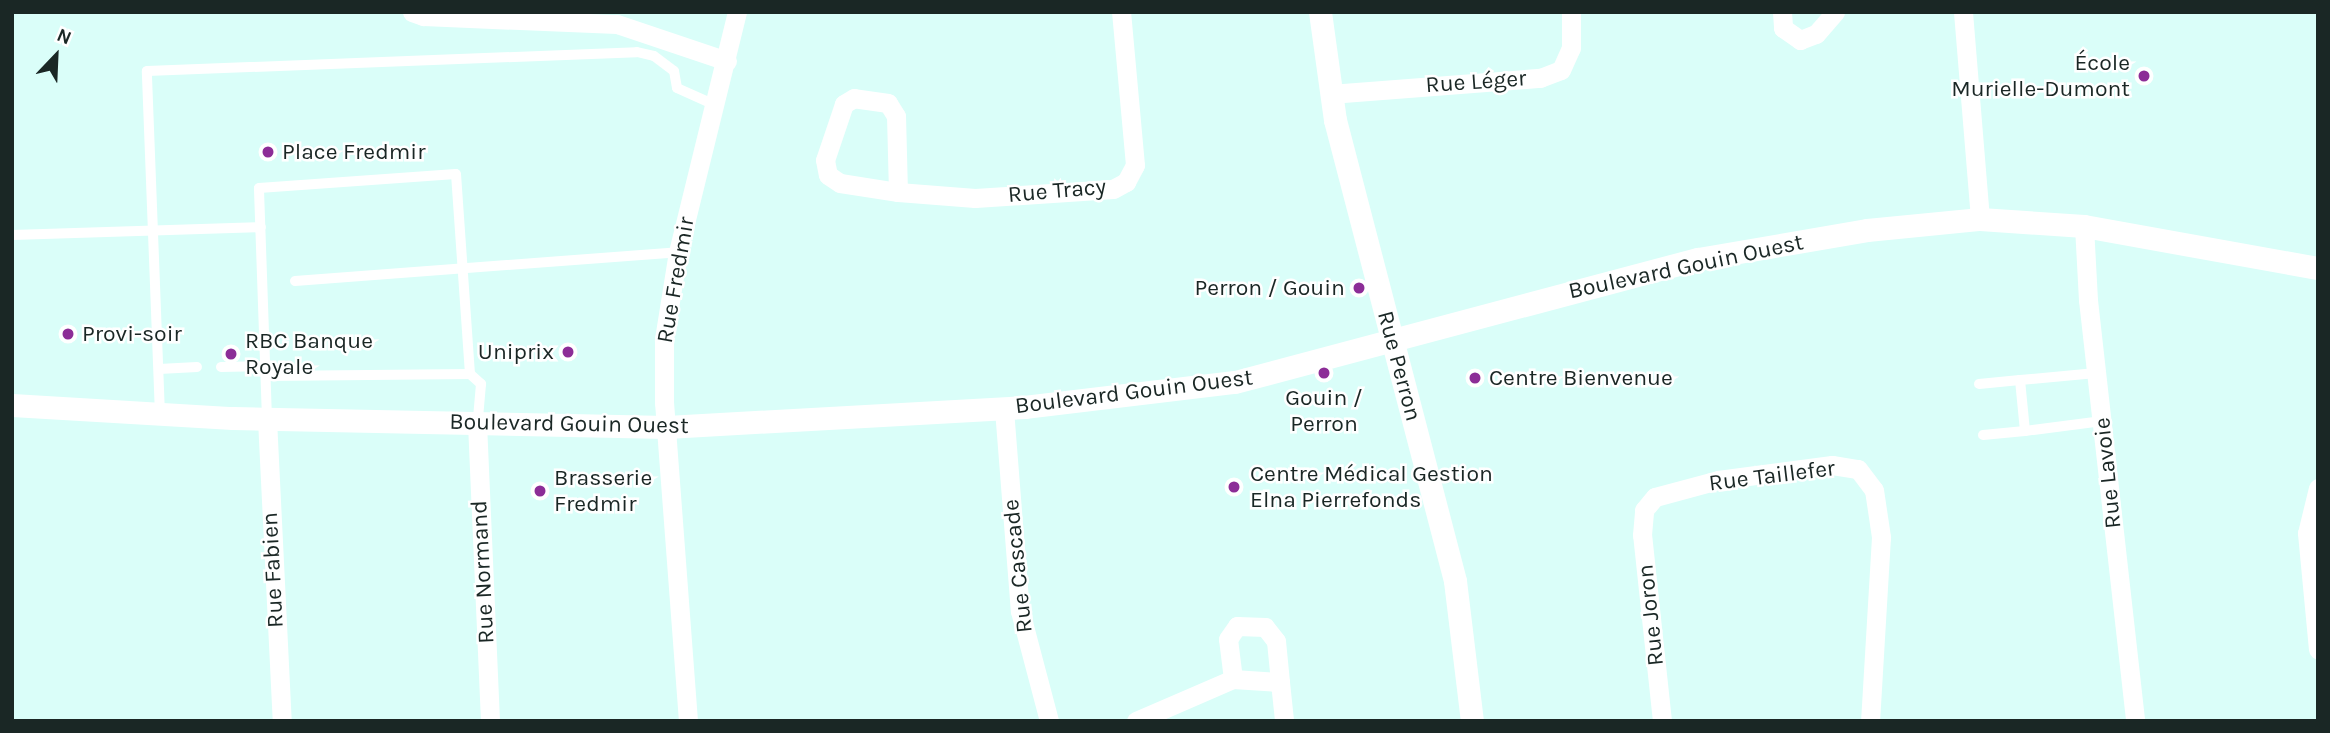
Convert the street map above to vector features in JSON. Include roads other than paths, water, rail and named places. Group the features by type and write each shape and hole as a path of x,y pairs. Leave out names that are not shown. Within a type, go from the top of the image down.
{"street":[{"path":"412,12 423,16 617,23 727,61"},
{"name":"Rue Fredmir","path":"688,721 663,353 678,252 737,12"},
{"name":"Rue Tracy","path":"898,192 896,116 888,103 854,98 844,104 825,160 828,175 840,183 898,192 975,198 1113,189 1126,182 1135,165 1121,12"},
{"name":"Rue Perron","path":"1320,12 1330,94 1455,581 1472,721"},
{"name":"Rue Léger","path":"1330,94 1540,78 1561,69 1571,48 1571,12"},
{"path":"1782,12 1783,29 1800,40 1815,34 1835,12"},
{"path":"1963,12 1980,219"},
{"name":"Boulevard Gouin Ouest","path":"12,405 267,419 667,427 1004,409 1218,386 1393,343 1708,257 1867,230 1980,219 2084,226 2318,268"},
{"name":"Rue Lavoie","path":"2084,226 2096,373 2135,721"},
{"name":"Rue Cascade","path":"1004,409 1021,618 1049,721"},
{"name":"Rue Fabien","path":"267,419 282,721"},
{"name":"Rue Normand","path":"477,423 490,721"},
{"name":"Rue Taillefer","path":"1644,510 1655,496 1718,480 1832,465 1858,469 1874,490 1881,537 1870,721"},
{"path":"2318,488 2307,533 2318,649"},
{"name":"Rue Joron","path":"1644,510 1642,535 1662,721"},
{"path":"1233,679 1228,639 1237,626 1265,627 1276,641 1284,721"},
{"path":"1136,721 1233,679 1280,682"}],"lane":[{"path":"160,415 147,71 636,52 674,71 677,88 715,105"},
{"path":"267,419 268,371 259,188 456,174 465,266 470,374"},
{"path":"12,235 261,227"},
{"path":"295,281 465,266 678,252"},
{"path":"221,367 268,371 470,374 481,384 482,410 477,423"},
{"path":"159,369 197,368"},
{"path":"1979,384 2096,373"},
{"path":"2020,380 2025,431"},
{"path":"1983,435 2102,421"}],"place":[{"name":"École Murielle-Dumont","path":"2144,76"},
{"name":"Place Fredmir","path":"268,152"},
{"name":"Perron / Gouin","path":"1359,288"},
{"name":"Provi-soir","path":"68,334"},
{"name":"Uniprix","path":"568,352"},
{"name":"RBC Banque Royale","path":"231,354"},
{"name":"Gouin / Perron","path":"1324,373"},
{"name":"Centre Bienvenue","path":"1475,378"},
{"name":"Centre Médical Gestion Elna Pierrefonds","path":"1234,487"},
{"name":"Brasserie Fredmir","path":"540,491"}]}
